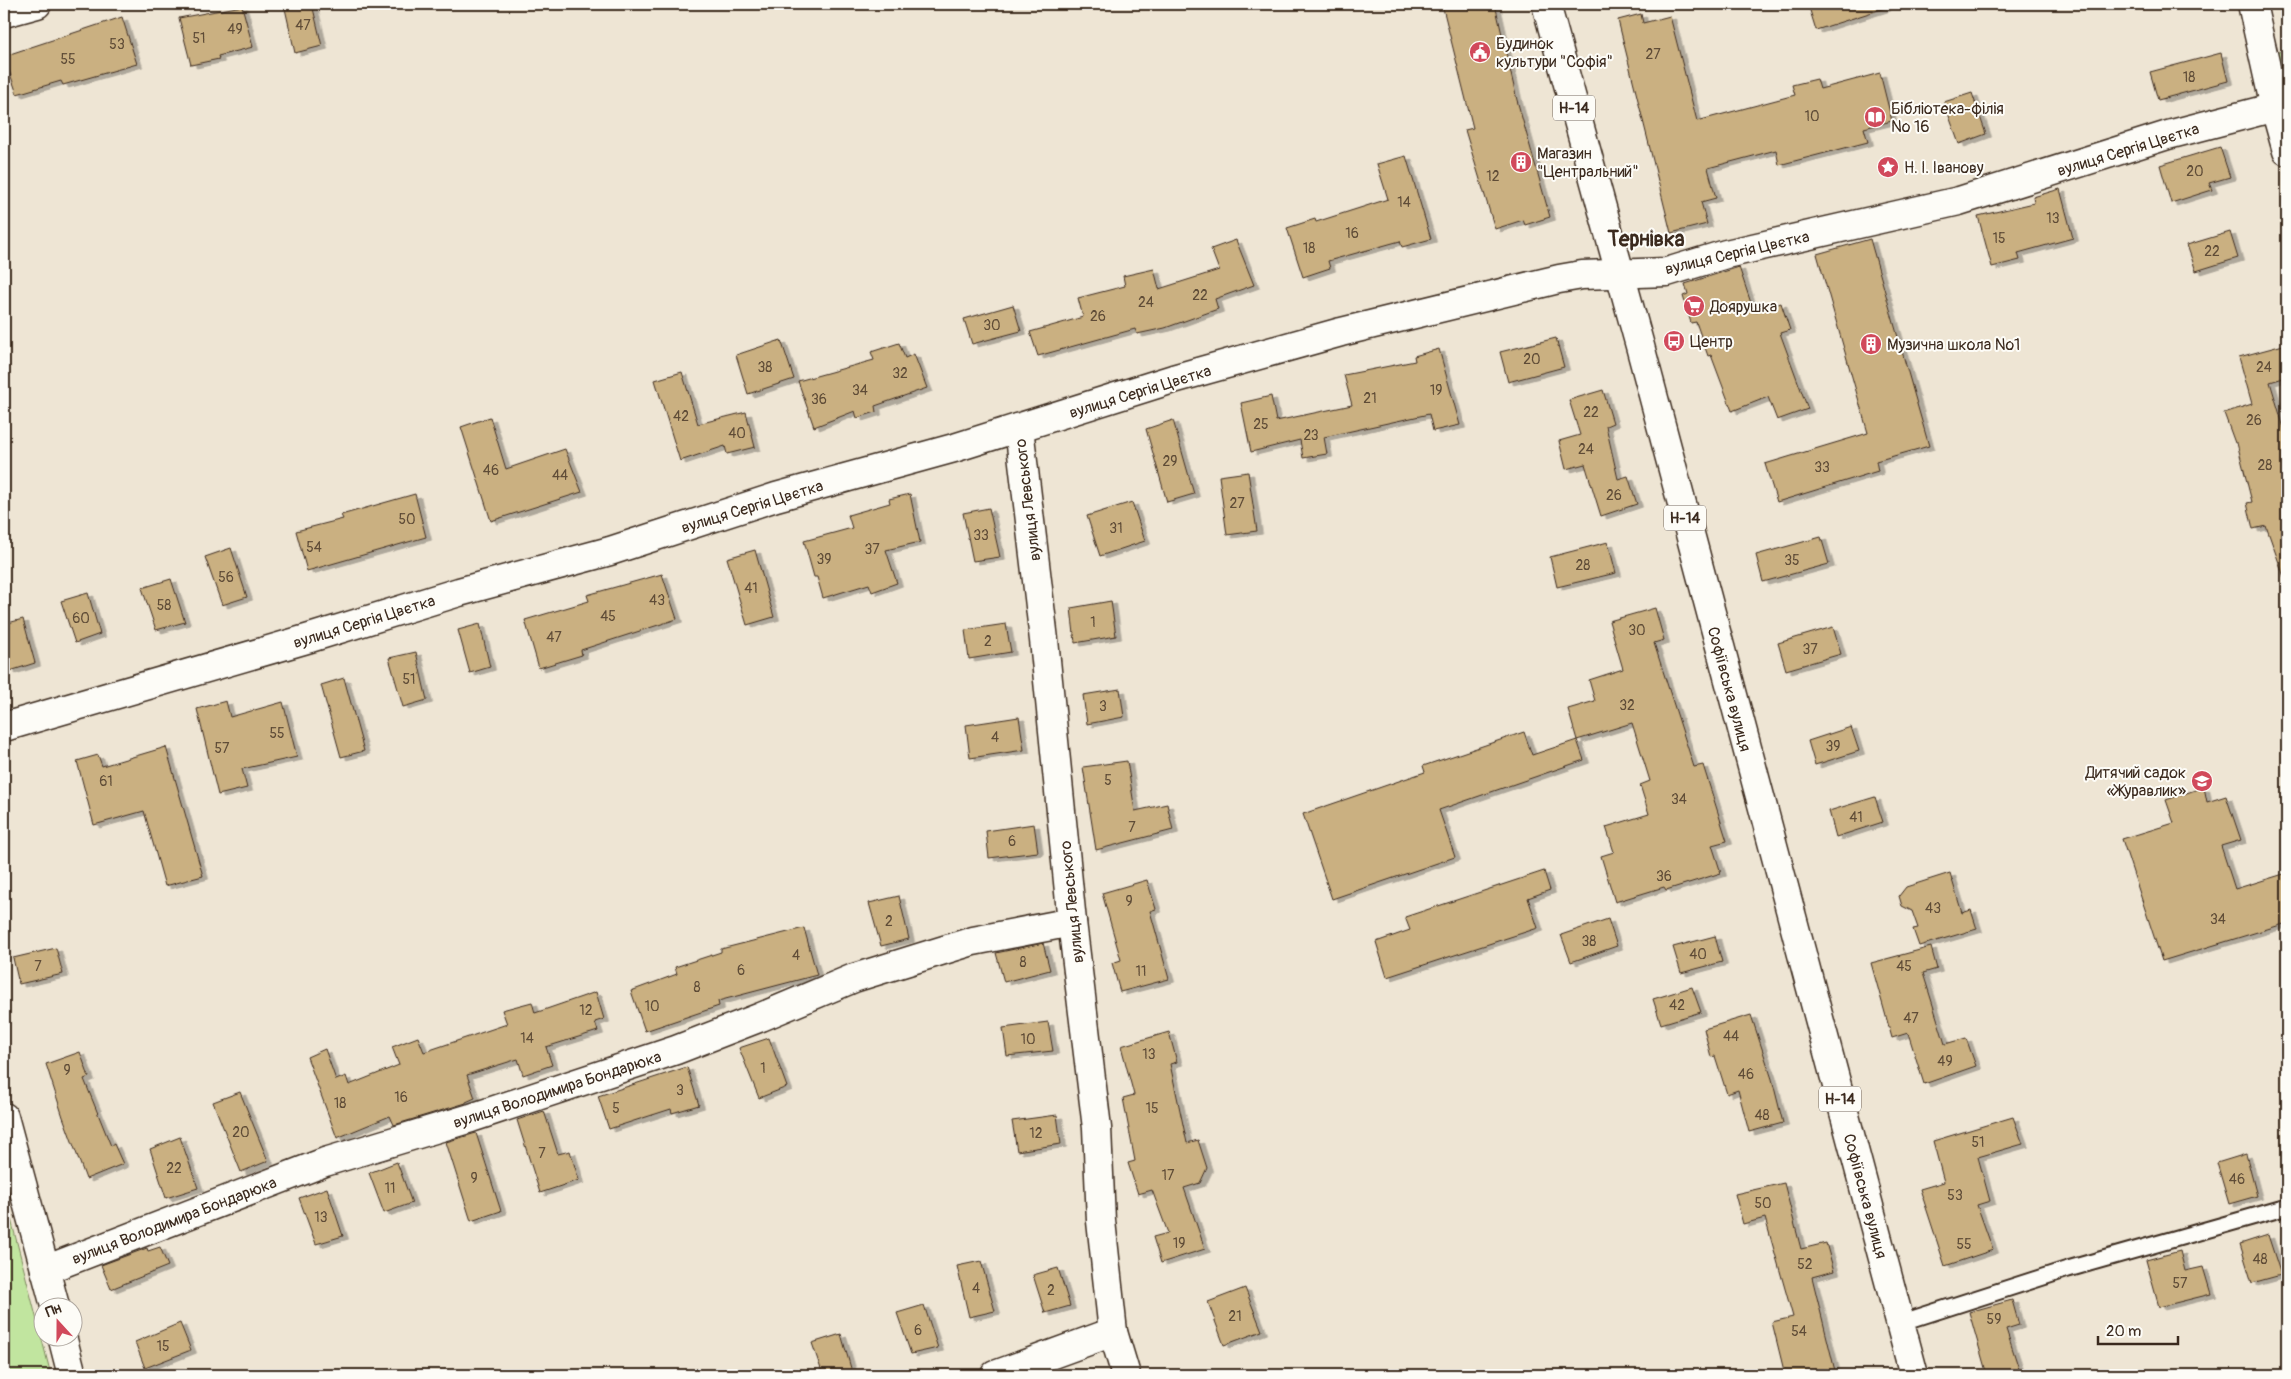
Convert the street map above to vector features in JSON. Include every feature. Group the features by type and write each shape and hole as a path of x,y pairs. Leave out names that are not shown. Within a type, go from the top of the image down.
{"street":[{"path":"4,13 37,4"},
{"name":"Софіївська вулиця","path":"1546,4 1620,273 1914,1375"},
{"path":"2252,4 2281,106 2287,152"},
{"name":"вулиця Сергія Цвєтка","path":"4,726 310,638 459,592 610,551 776,496 954,448 1173,379 1341,332 1559,279 1620,273 1667,272 1726,254 1959,201 2168,135 2281,106"},
{"name":"вулиця Левського","path":"1019,428 1044,640 1072,922 1097,1128 1100,1221 1113,1332 1126,1375"},
{"name":"вулиця Володимира Бондарюка","path":"45,1270 325,1162 472,1118 676,1050 854,978 974,941 1072,922"},
{"path":"4,1117 52,1296"},
{"path":"995,1375 1113,1332"},
{"path":"65,1346 72,1375"}],"lane":[{"path":"1900,1323 2068,1269 2287,1207"}],"green space":[{"path":"2287,49 2287,80 2276,53"},
{"path":"4,1192 32,1301 32,1346 44,1346 51,1375 4,1375"}],"building":[{"path":"284,4 312,4 322,46 295,53"},
{"path":"1442,4 1495,4 1517,100 1550,217 1525,225 1523,220 1495,229 1465,130 1473,128"},
{"path":"1808,4 1885,4 1885,8 1816,30"},
{"path":"242,6 253,47 218,56 219,59 191,65 179,18"},
{"path":"1641,14 1643,23 1670,16 1697,121 1795,95 1792,85 1817,79 1820,89 1880,73 1892,121 1864,128 1868,142 1779,165 1776,150 1708,168 1716,198 1701,202 1707,224 1671,233 1618,20"},
{"path":"122,17 137,64 63,85 61,81 17,94 4,56"},
{"path":"2221,53 2228,81 2158,100 2150,72"},
{"path":"1972,93 1986,134 1959,144 1944,102"},
{"path":"2220,147 2230,177 2209,183 2212,190 2171,203 2160,165"},
{"path":"1406,156 1431,239 1402,247 1400,241 1328,261 1330,268 1303,277 1287,228 1315,219 1316,222 1388,199 1377,164"},
{"path":"2060,189 2073,238 2018,253 2020,260 1992,267 1978,216 2034,203 2033,197"},
{"path":"2230,232 2238,258 2196,271 2187,245"},
{"name":"Музична школа №1","path":"1870,239 1929,446 1876,461 1878,471 1777,502 1765,464 1868,433 1817,254"},
{"path":"1236,240 1254,285 1215,299 1218,309 1165,328 1137,334 1135,329 1038,356 1030,332 1083,317 1078,298 1125,286 1123,276 1154,269 1159,289 1219,270 1211,249"},
{"path":"1739,267 1754,312 1781,303 1790,330 1780,333 1808,409 1777,420 1768,397 1732,411 1711,355 1708,356 1696,322 1691,323 1683,296 1688,294 1685,284"},
{"path":"1013,305 1021,331 972,344 964,319"},
{"path":"1556,338 1564,367 1508,382 1500,352"},
{"path":"781,340 794,379 748,394 736,355"},
{"path":"899,343 905,358 914,354 927,388 875,406 876,412 857,418 855,411 814,427 798,381 874,360 871,352"},
{"path":"2287,344 2287,377 2270,382 2287,438 2287,576 2284,577 2266,526 2253,529 2247,503 2252,502 2237,443 2235,443 2224,413 2252,404 2239,357"},
{"path":"1439,349 1460,425 1433,431 1429,414 1324,437 1327,454 1303,458 1300,440 1251,452 1241,403 1271,396 1276,421 1352,405 1344,375 1415,361 1414,356"},
{"path":"682,372 698,424 746,412 755,447 727,454 725,446 680,461 655,380"},
{"path":"1603,390 1613,423 1606,426 1618,479 1628,476 1637,504 1601,516 1585,464 1566,469 1559,441 1580,435 1569,400"},
{"path":"490,417 506,469 565,449 582,492 491,521 461,427"},
{"path":"1173,420 1194,494 1167,502 1146,429"},
{"path":"1248,472 1257,531 1227,535 1219,476"},
{"path":"415,494 426,537 307,571 296,531 343,519 341,515"},
{"path":"910,494 920,542 886,550 897,583 872,592 869,584 823,598 817,577 814,577 804,541 852,528 848,515 890,503 889,499"},
{"path":"1132,502 1145,541 1100,556 1087,516"},
{"path":"989,508 1000,557 973,561 963,513"},
{"path":"1821,537 1829,564 1763,582 1756,555"},
{"path":"1608,542 1616,573 1557,587 1550,557"},
{"path":"231,548 247,597 222,605 205,557"},
{"path":"755,550 774,617 747,625 727,558"},
{"path":"662,574 677,619 581,650 582,655 539,668 525,620 589,601 587,595"},
{"path":"171,579 185,622 156,630 142,588"},
{"path":"88,593 100,634 75,643 61,601"},
{"path":"1111,601 1116,636 1075,643 1071,608"},
{"path":"1655,608 1664,640 1654,643 1694,767 1703,765 1727,841 1712,845 1721,873 1666,890 1664,887 1615,902 1601,856 1614,852 1606,827 1649,814 1640,785 1650,781 1632,723 1577,740 1568,709 1595,701 1589,680 1623,669 1609,621"},
{"path":"23,619 35,663 10,671 4,651 4,624"},
{"path":"480,624 490,667 470,673 458,630"},
{"path":"1006,624 1011,652 969,659 965,630"},
{"path":"1833,627 1841,654 1786,670 1778,643"},
{"path":"416,652 427,700 403,707 389,658"},
{"path":"344,678 364,751 341,757 321,685"},
{"path":"1120,689 1124,717 1087,724 1083,695"},
{"path":"226,701 230,717 283,702 297,757 242,769 247,788 218,795 197,709"},
{"path":"1019,717 1024,750 970,758 966,725"},
{"path":"1851,727 1859,751 1815,765 1808,741"},
{"path":"1524,732 1532,755 1577,740 1584,760 1439,810 1455,857 1332,899 1303,814 1425,772 1423,766"},
{"path":"166,747 203,876 165,886 144,811 94,825 77,761 98,755 102,766"},
{"path":"1127,761 1135,811 1167,804 1173,830 1096,850 1083,767"},
{"path":"2204,787 2207,802 2226,796 2241,840 2221,846 2235,889 2287,873 2287,923 2162,961 2122,839 2174,823 2166,800"},
{"path":"1875,797 1883,822 1836,837 1829,811"},
{"path":"1034,824 1038,852 989,858 986,831"},
{"path":"1544,871 1550,890 1528,898 1538,928 1387,977 1376,942 1410,930 1405,917"},
{"path":"1950,873 1962,913 1971,910 1977,929 1919,946 1913,929 1918,928 1912,911 1902,906 1899,896 1906,887"},
{"path":"1147,880 1156,909 1150,911 1169,979 1120,992 1112,963 1121,960 1102,893"},
{"path":"899,896 909,939 881,946 869,903"},
{"path":"1608,919 1617,946 1571,962 1561,935"},
{"path":"804,928 817,975 718,1001 719,1006 645,1031 631,991 677,974 675,967 721,952 721,949"},
{"path":"1715,936 1722,962 1681,973 1673,947"},
{"path":"1043,943 1050,970 1004,982 996,953"},
{"path":"1931,947 1937,969 1923,973 1945,1044 1966,1038 1976,1066 1924,1084 1908,1033 1892,1038 1871,963"},
{"path":"56,948 63,974 19,984 13,958"},
{"path":"1692,987 1701,1012 1661,1024 1653,999"},
{"path":"596,992 604,1019 595,1022 598,1031 546,1047 552,1065 523,1075 518,1059 467,1075 475,1098 466,1103 394,1125 390,1116 337,1138 307,1057 325,1049 336,1080 346,1076 349,1085 399,1065 392,1047 418,1037 424,1052 507,1024 502,1010 532,1002 535,1013"},
{"path":"1751,1015 1772,1079 1783,1123 1749,1132 1738,1090 1727,1094 1715,1056 1711,1057 1704,1029"},
{"path":"1048,1022 1053,1051 1007,1056 1003,1028"},
{"path":"1169,1032 1177,1062 1170,1064 1187,1143 1198,1140 1207,1168 1200,1183 1184,1188 1205,1249 1161,1263 1153,1237 1168,1233 1152,1190 1138,1194 1128,1163 1135,1161 1123,1098 1134,1095 1121,1046"},
{"path":"769,1038 787,1087 759,1098 739,1048"},
{"path":"80,1052 89,1077 84,1079 111,1146 114,1144 123,1164 86,1179 46,1064"},
{"path":"687,1067 699,1105 672,1113 671,1109 609,1129 598,1096"},
{"path":"240,1092 268,1161 241,1172 213,1102"},
{"path":"544,1111 558,1154 570,1151 579,1180 540,1193 517,1120"},
{"path":"1057,1115 1061,1144 1017,1151 1012,1121"},
{"path":"2013,1117 2023,1144 1978,1157 1990,1201 1977,1205 1993,1250 1945,1266 1920,1189 1944,1182 1933,1141"},
{"path":"476,1133 501,1211 471,1221 446,1142"},
{"path":"180,1137 198,1188 166,1198 150,1149"},
{"path":"2246,1154 2257,1196 2229,1204 2217,1163"},
{"path":"397,1162 412,1203 384,1213 369,1173"},
{"path":"1784,1183 1801,1249 1826,1243 1834,1271 1812,1277 1836,1375 1785,1375 1772,1322 1793,1317 1765,1218 1743,1224 1735,1194"},
{"path":"327,1188 343,1236 316,1244 299,1198"},
{"path":"2268,1235 2281,1275 2252,1283 2240,1244"},
{"path":"160,1247 168,1266 111,1289 101,1265 147,1248 148,1251"},
{"path":"2180,1251 2185,1271 2203,1267 2211,1294 2159,1307 2146,1260"},
{"path":"981,1261 995,1311 969,1317 957,1266"},
{"path":"1058,1268 1070,1306 1045,1313 1033,1275"},
{"path":"1245,1288 1262,1331 1224,1345 1208,1302"},
{"path":"2012,1300 2019,1325 2006,1329 2021,1375 1987,1375 1969,1312"},
{"path":"924,1305 938,1348 911,1354 897,1313"},
{"path":"180,1323 191,1350 145,1368 135,1342"},
{"path":"841,1334 853,1375 823,1375 812,1343"}],"place":[{"name":"Будинок культури \"Софія\"","path":"1480,52"},
{"name":"Бібліотека-філія № 16","path":"1875,117"},
{"name":"Магазин \"Центральний\"","path":"1521,162"},
{"name":"Н. І. Іванову","path":"1888,167"},
{"name":"Доярушка","path":"1694,306"},
{"name":"Центр","path":"1674,341"},
{"name":"Музична школа №1","path":"1871,344"},
{"name":"Дитячий садок «Журавлик»","path":"2202,781"}],"district":[{"name":"Тернівка","path":"1646,239"}]}
